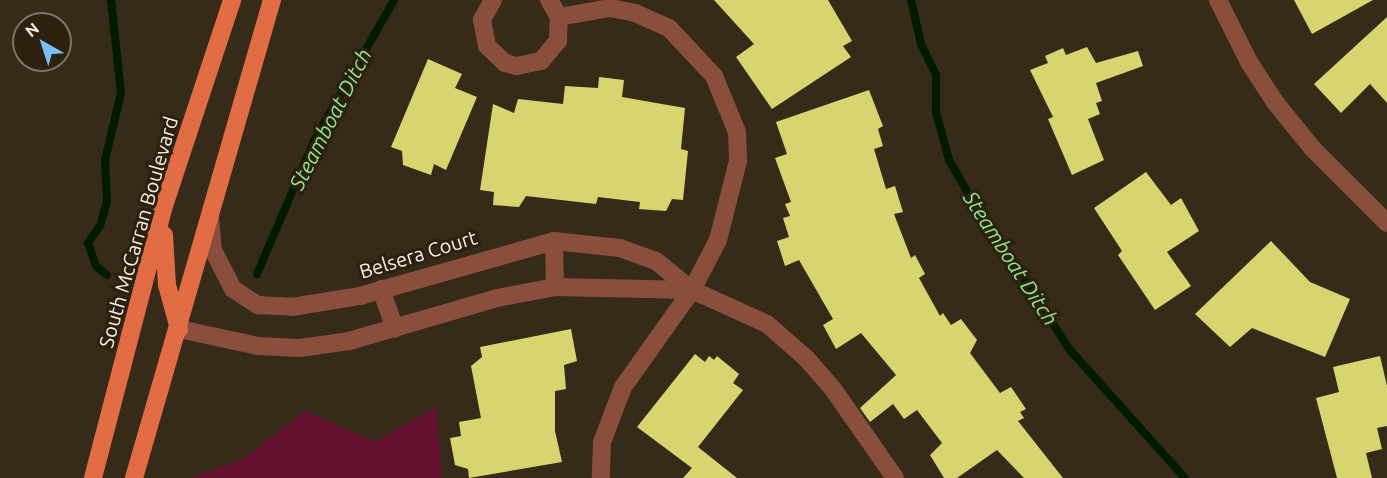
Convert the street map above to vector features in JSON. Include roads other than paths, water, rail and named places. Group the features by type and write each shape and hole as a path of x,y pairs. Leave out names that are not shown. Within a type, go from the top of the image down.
{"main road":[{"name":"South McCarran Boulevard","path":"93,478 163,209 232,0"},
{"path":"134,478 179,329 209,209 272,0"},
{"path":"163,209 164,263 179,329"}],"street":[{"path":"493,0 482,20 487,46 505,63 517,66 536,63 551,52 561,29 559,16 549,0"},
{"path":"1218,0 1249,62 1275,102 1312,148 1387,223"},
{"path":"559,16 610,8 635,13 669,28 714,76 737,132 738,161 718,240 692,290 623,387 606,426 601,478"},
{"name":"Belsera Court","path":"209,209 213,250 233,289 258,305 292,307 381,290 554,241 629,251 664,266 692,290 767,324 806,358 833,389 895,478"},
{"path":"554,241 555,287"},
{"name":"Belsera Court","path":"179,329 258,346 300,348 395,329 497,298 555,287 692,290"},
{"path":"381,290 395,329"}],"waterway":[{"name":"Steamboat Ditch","path":"107,275 96,266 88,243 100,226 107,202 105,160 121,93 111,0"},
{"name":"Steamboat Ditch","path":"257,274 314,141 394,0"},
{"name":"Steamboat Ditch","path":"911,0 921,44 936,75 936,112 949,160 966,190 1070,350 1185,478"}]}
